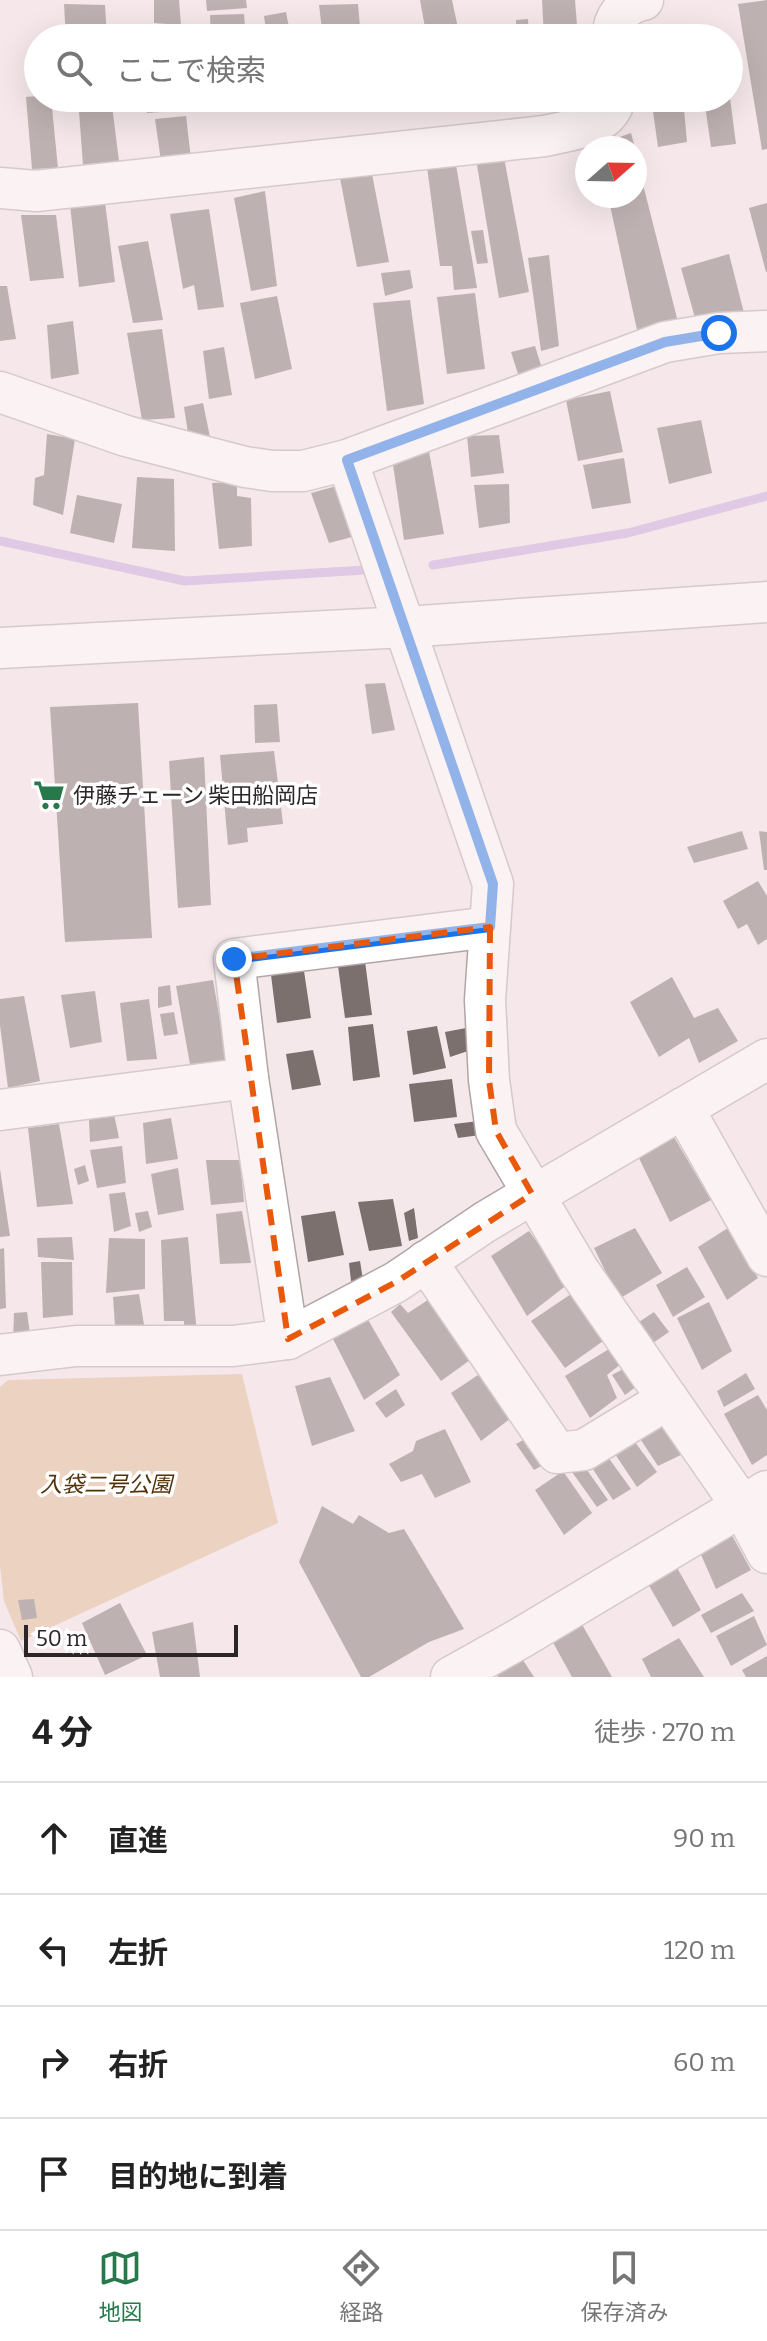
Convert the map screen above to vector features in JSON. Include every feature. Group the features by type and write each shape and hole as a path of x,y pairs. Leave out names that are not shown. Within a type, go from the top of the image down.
{"street":[{"path":"614,24 624,8 643,0"},
{"path":"0,188 36,191 545,136 602,121 611,112"},
{"path":"0,392 126,436 245,467 303,471 347,460 665,342 765,328"},
{"path":"347,460 493,884 485,1000 489,1080 496,1131 579,1271 668,1399 755,1498 767,1553"},
{"path":"0,648 405,627 767,602"},
{"path":"288,1339 248,1078 234,959 490,927"},
{"path":"0,1355 76,1346 233,1346 288,1339 396,1282 532,1194 767,1059"},
{"path":"0,1110 248,1078"},
{"path":"683,1108 767,1256"},
{"path":"426,1261 557,1453 584,1450 668,1399"},
{"path":"451,1677 755,1498"},
{"path":"0,1650 12,1677"}],"highlighted area":[{"path":"490,927 489,1080 496,1131 532,1194 396,1282 288,1339 234,959"}],"green space":[{"name":"入袋二号公園","path":"242,1374 278,1523 21,1641 4,1601 0,1565 0,1387 8,1380"}],"building":[{"path":"154,0 179,0 181,24 154,23"},
{"path":"206,0 246,0 247,8 207,11"},
{"path":"420,0 452,0 457,24 424,24"},
{"path":"542,0 575,0 577,24 543,24"},
{"path":"767,0 767,149 762,150 743,24 738,4"},
{"path":"64,4 105,5 106,24 65,24"},
{"path":"358,4 360,24 321,24 319,5"},
{"path":"286,12 288,24 265,24 264,16"},
{"path":"244,14 245,24 210,24 210,15"},
{"path":"528,19 528,24 516,24 516,20"},
{"path":"27,112 52,112 58,168 32,169"},
{"path":"79,112 113,112 119,161 83,165"},
{"path":"653,112 684,112 687,142 658,147"},
{"path":"706,112 732,112 736,144 711,147"},
{"path":"186,116 191,159 161,161 155,119"},
{"path":"503,152 529,292 499,298 475,153"},
{"path":"426,159 455,159 477,288 454,290 452,266 440,266"},
{"path":"372,174 389,262 357,267 340,178"},
{"path":"265,191 277,286 251,291 234,198"},
{"path":"647,200 678,322 637,330 611,208 647,208"},
{"path":"105,202 115,282 79,287 70,205"},
{"path":"767,203 767,272 766,272 749,208"},
{"path":"209,209 224,307 198,310 194,285 183,289 170,214"},
{"path":"21,215 56,215 64,278 30,281"},
{"path":"483,230 488,263 477,264 471,231"},
{"path":"148,241 163,320 133,323 118,246"},
{"path":"729,254 744,313 697,325 681,268"},
{"path":"549,255 559,346 541,351 528,258"},
{"path":"410,270 413,288 385,296 381,273"},
{"path":"0,286 7,286 16,339 0,341"},
{"path":"475,293 485,369 447,374 437,297"},
{"path":"277,296 292,369 255,379 240,303"},
{"path":"410,300 424,404 387,411 373,303"},
{"path":"73,321 79,374 51,379 47,325"},
{"path":"162,329 175,418 142,420 127,333"},
{"path":"535,346 544,375 520,380 511,352"},
{"path":"224,347 232,395 209,399 203,351"},
{"path":"610,391 623,452 578,461 566,400"},
{"path":"203,403 211,442 190,446 184,407"},
{"path":"701,420 712,473 669,484 657,428"},
{"path":"47,434 75,439 63,515 33,505 35,478 44,475"},
{"path":"499,435 504,473 471,477 467,436"},
{"path":"428,446 444,534 404,540 391,451"},
{"path":"624,458 631,503 592,509 583,465"},
{"path":"137,477 174,479 175,551 132,548"},
{"path":"237,482 237,496 251,498 252,546 219,549 212,483"},
{"path":"509,484 510,523 479,528 474,485"},
{"path":"340,485 356,536 329,543 311,493"},
{"path":"77,495 122,504 114,543 70,533"},
{"path":"385,683 395,730 372,734 365,684"},
{"path":"138,703 152,938 65,942 50,707"},
{"path":"277,704 280,742 255,743 254,705"},
{"path":"274,751 283,824 247,828 248,842 228,845 220,755"},
{"path":"204,757 211,905 178,908 169,761"},
{"path":"742,831 748,849 694,863 687,847"},
{"path":"759,831 767,832 767,870 764,870"},
{"path":"758,881 767,896 767,939 758,945 747,924 738,929 723,901"},
{"path":"365,961 372,1015 345,1018 338,966"},
{"path":"304,971 311,1018 277,1023 271,975"},
{"path":"672,977 694,1018 718,1008 738,1041 699,1063 689,1038 659,1057 630,1002"},
{"path":"213,980 228,1067 191,1070 176,986"},
{"path":"170,985 172,1005 158,1008 158,987"},
{"path":"95,991 102,1042 70,1048 61,995"},
{"path":"24,996 40,1081 8,1088 0,999"},
{"path":"149,999 157,1059 127,1061 120,1003"},
{"path":"174,1012 178,1034 164,1036 160,1014"},
{"path":"373,1024 380,1077 353,1081 348,1027"},
{"path":"437,1026 446,1068 413,1075 407,1031"},
{"path":"466,1028 468,1051 450,1057 445,1032"},
{"path":"313,1050 321,1085 292,1090 286,1054"},
{"path":"452,1079 457,1117 414,1122 409,1084"},
{"path":"114,1114 119,1138 90,1142 89,1120"},
{"path":"171,1118 178,1159 146,1164 143,1123"},
{"path":"479,1121 480,1135 458,1138 454,1124"},
{"path":"59,1124 73,1204 37,1207 28,1128"},
{"path":"671,1132 711,1200 670,1222 635,1150"},
{"path":"122,1146 126,1183 97,1188 90,1150"},
{"path":"206,1160 240,1160 244,1202 211,1205"},
{"path":"85,1165 89,1181 78,1185 74,1169"},
{"path":"178,1168 184,1210 158,1215 151,1174"},
{"path":"0,1169 10,1236 0,1237"},
{"path":"125,1192 131,1226 114,1232 109,1194"},
{"path":"393,1199 402,1246 369,1251 358,1202"},
{"path":"414,1208 418,1238 409,1241 404,1213"},
{"path":"148,1211 152,1227 139,1232 135,1213"},
{"path":"242,1211 251,1263 220,1264 216,1214"},
{"path":"335,1211 344,1255 308,1262 301,1216"},
{"path":"635,1228 662,1273 619,1299 594,1248"},
{"path":"728,1228 758,1278 727,1300 698,1247"},
{"path":"529,1231 568,1284 527,1316 491,1256"},
{"path":"72,1237 74,1260 38,1257 37,1238"},
{"path":"188,1237 197,1334 184,1335 184,1321 164,1321 161,1240"},
{"path":"109,1238 145,1239 145,1289 106,1293"},
{"path":"4,1248 6,1308 0,1309 0,1249"},
{"path":"360,1261 363,1280 351,1281 349,1263"},
{"path":"41,1262 72,1262 73,1315 43,1318"},
{"path":"687,1267 705,1297 673,1317 656,1285"},
{"path":"574,1292 606,1339 565,1368 531,1321"},
{"path":"139,1294 146,1337 116,1340 113,1297"},
{"path":"434,1296 477,1355 441,1381 391,1312 400,1304 408,1313"},
{"path":"709,1302 732,1351 702,1370 677,1318"},
{"path":"27,1312 31,1342 13,1343 14,1313"},
{"path":"654,1312 669,1332 650,1345 636,1324"},
{"path":"367,1318 400,1375 364,1400 333,1339"},
{"path":"609,1349 621,1364 607,1375 617,1398 590,1418 565,1376"},
{"path":"625,1368 637,1386 625,1395 612,1375"},
{"path":"484,1371 516,1414 481,1441 451,1393"},
{"path":"746,1373 755,1389 724,1407 717,1391"},
{"path":"330,1377 355,1431 312,1446 295,1386"},
{"path":"396,1389 405,1405 386,1418 375,1403"},
{"path":"758,1395 767,1410 767,1455 752,1465 724,1414"},
{"path":"663,1420 685,1453 658,1466 639,1437"},
{"path":"445,1429 471,1482 435,1498 422,1474 401,1482 389,1464 413,1451 416,1441"},
{"path":"534,1434 552,1460 534,1470 516,1444"},
{"path":"632,1438 657,1472 637,1487 613,1451"},
{"path":"605,1453 631,1489 613,1500 589,1463"},
{"path":"578,1457 608,1500 597,1507 567,1465"},
{"path":"563,1471 592,1513 564,1535 535,1490"},
{"path":"322,1506 353,1524 359,1515 389,1533 404,1529 464,1629 429,1642 369,1677 361,1677 299,1562"},
{"path":"728,1528 751,1570 716,1589 696,1543"},
{"path":"672,1559 701,1610 673,1627 644,1577"},
{"path":"742,1593 754,1611 711,1633 701,1615"},
{"path":"34,1599 37,1618 22,1620 18,1600"},
{"path":"120,1603 147,1655 105,1675 82,1623"},
{"path":"754,1616 767,1645 731,1666 716,1636"},
{"path":"580,1621 612,1677 572,1677 550,1637"},
{"path":"193,1622 200,1677 160,1677 152,1632"},
{"path":"679,1638 704,1677 651,1677 642,1659"},
{"path":"519,1654 534,1677 498,1677 493,1667"},
{"path":"767,1656 767,1677 746,1677 742,1670"}],"waterway":[{"path":"433,565 628,533 767,496"},
{"path":"0,541 185,581 365,570"}],"place":[{"name":"伊藤チェーン 柴田船岡店","path":"49,795"}],"route":[{"path":"234,959 490,927 493,884 347,460 665,342 719,333"}]}
